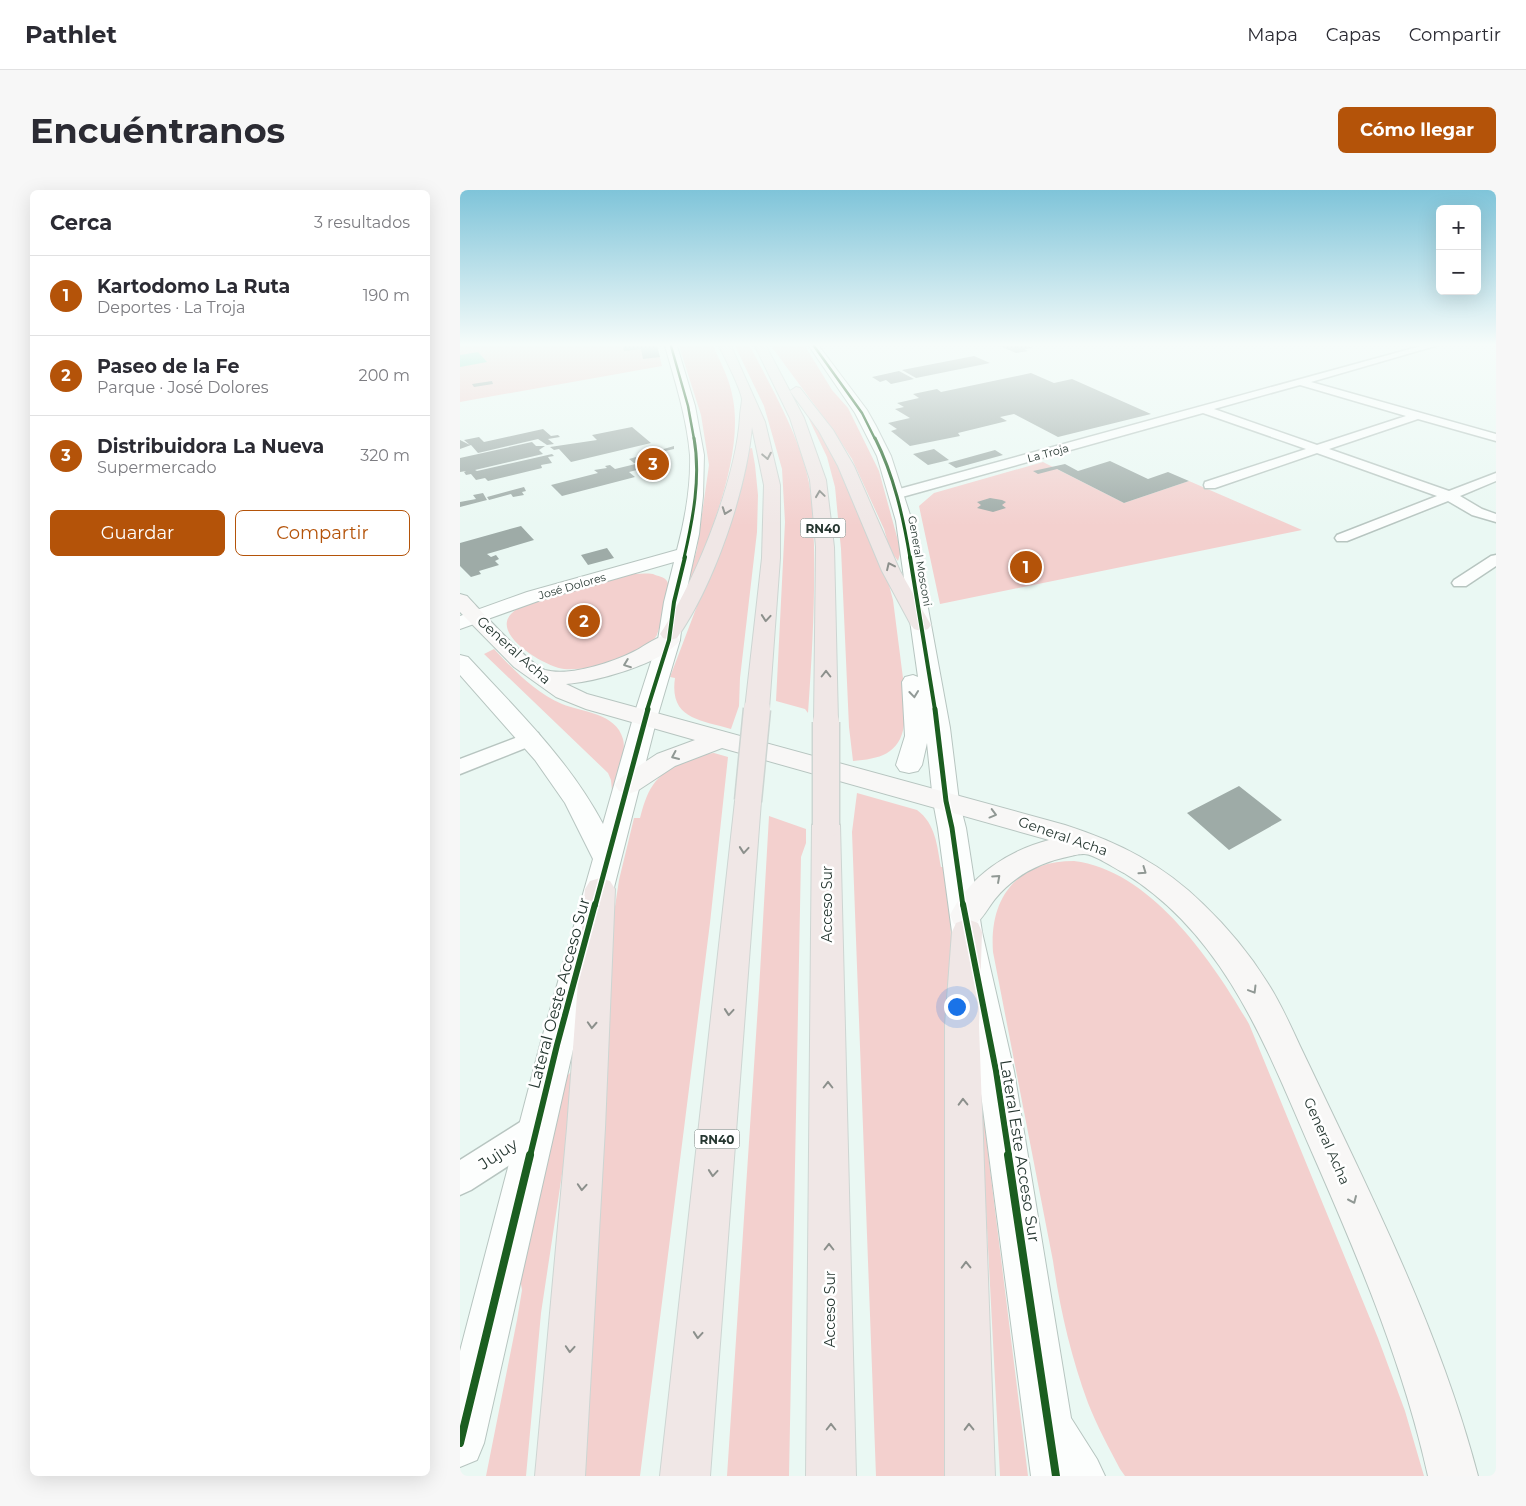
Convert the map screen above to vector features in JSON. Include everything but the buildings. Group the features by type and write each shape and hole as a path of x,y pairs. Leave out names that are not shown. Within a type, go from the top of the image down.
{"highway":[{"path":"669,637 682,618 695,593 729,503 742,448 747,406"},
{"name":"RN40","path":"685,1476 771,558 772,485 765,446 751,406"},
{"name":"Acceso Sur","path":"791,406 814,462 818,480 825,547 831,1476"},
{"path":"808,406 834,444 866,507 892,571 909,587"},
{"path":"560,1476 603,874"},
{"path":"966,923 962,1025 970,1476"}],"main road":[{"name":"General Acha","path":"460,600 468,620 553,686 578,698 1089,842 1142,870 1188,908 1243,973 1270,1018 1353,1200 1416,1348 1437,1410 1453,1476"},
{"path":"539,676 578,676 624,665 645,655 669,637"},
{"path":"628,785 666,760 721,739"},
{"path":"966,923 981,894 1014,864 1044,851 1089,842"}],"street":[{"path":"669,637 674,602 686,553 694,503 697,456 688,406"},
{"name":"General Mosconi","path":"857,406 884,456 897,494 909,587 921,625 938,728 946,801"},
{"name":"La Troja","path":"897,494 1214,406"},
{"path":"1383,406 1496,438"},
{"path":"1203,409 1450,496 1477,512 1496,518"},
{"path":"1210,485 1417,416"},
{"path":"1342,538 1496,477"},
{"name":"José Dolores","path":"468,620 534,596 686,553"},
{"path":"1460,583 1496,558"},
{"name":"General Mosconi","path":"909,587 903,614 917,728 916,745 909,765"},
{"name":"Lateral Oeste Acceso Sur","path":"460,1443 557,1046 645,718 669,637"},
{"path":"460,662 531,738 577,800 603,874"},
{"path":"881,783 909,765 938,728"},
{"path":"460,767 531,738"},
{"name":"Lateral Este Acceso Sur","path":"946,801 952,828 966,923 996,1071 1056,1476"},
{"name":"Jujuy","path":"460,1179 536,1130"},
{"path":"1048,1424 1080,1476"}],"shaded area":[{"path":"698,406 734,406 735,422 733,447 728,473 713,526 684,597 697,549 709,465"},
{"path":"764,406 781,406 802,457 809,483 814,567 813,630 808,713 805,709 776,701 785,522 782,469"},
{"path":"815,406 846,406 848,408 879,471 900,548 898,561 890,550 884,529 852,459"},
{"path":"812,418 848,484 889,585 893,600 909,725 904,725 902,735 893,749 871,759 853,761 849,727 841,549 835,487 827,457 809,419"},
{"path":"752,448 758,495 757,532 740,678 739,706 731,729 689,716 677,702 674,692 675,678 670,677 705,585 748,449"},
{"path":"1043,462 1124,503 1189,481 1302,530 940,604 919,506 934,493"},
{"path":"653,574 665,578 668,585 663,616 657,635 640,651 628,657 587,668 564,669 545,663 523,649 508,631 507,622 511,614 529,603 619,577"},
{"path":"494,649 525,680 552,699 606,719 619,730 623,739 624,751 612,791 608,773 484,654"},
{"path":"714,753 728,757 710,923 640,1476 576,1476 611,933 619,880 634,818 640,818 653,785 672,767 697,756"},
{"path":"857,793 917,810 928,822 935,836 941,867 948,867 953,984 955,1476 876,1476 852,832"},
{"path":"769,816 806,829 806,843 801,857 789,1476 727,1476 759,990"},
{"path":"1074,861 1102,868 1129,882 1154,900 1198,948 1249,1024 1378,1338 1405,1411 1424,1476 1125,1476 1120,1469 1088,1403 1067,1333 993,952 993,932 996,914 1002,899 1011,886 1023,875 1037,867"},
{"path":"574,1072 572,1108 541,1313 526,1476 486,1476 517,1320 522,1290 520,1278 555,1116 567,1076"},
{"path":"979,1075 982,1105 1028,1476 1000,1476"}],"cycle path":[{"path":"460,1443 557,1045 645,718 669,640 674,602 690,534 695,496 697,455 688,406"},
{"path":"857,406 884,456 904,521 938,728 946,801 952,828 967,932 996,1071 1056,1476"}],"place":[{"name":"Distribuidora La Nueva","path":"653,464"},
{"name":"Kartodomo La Ruta","path":"1026,567"},
{"name":"Paseo de la Fe","path":"584,621"}]}
